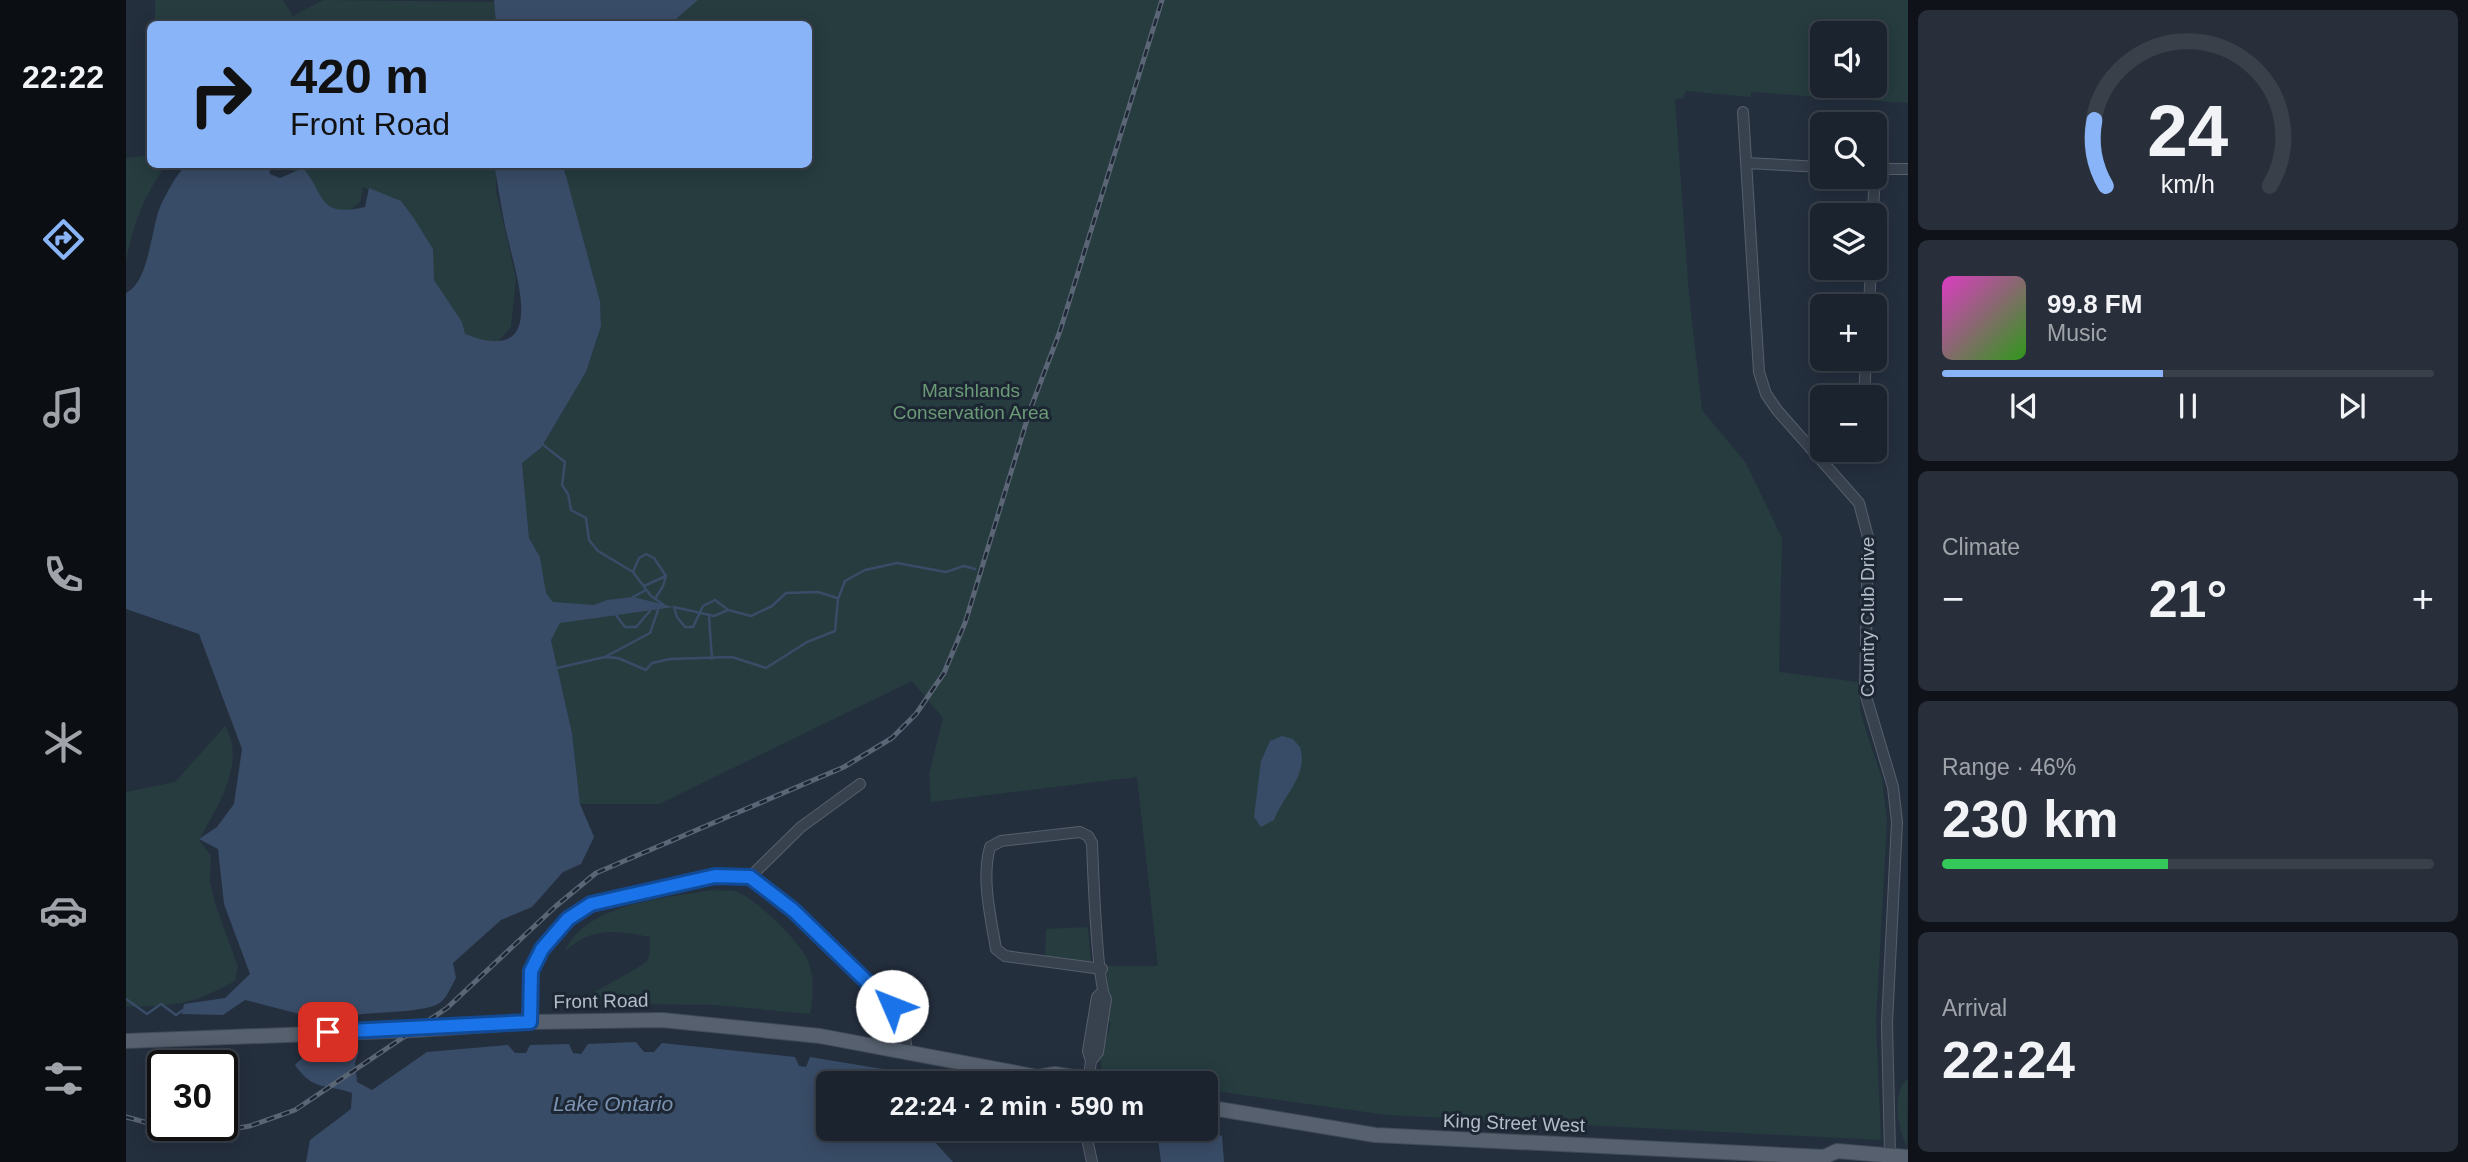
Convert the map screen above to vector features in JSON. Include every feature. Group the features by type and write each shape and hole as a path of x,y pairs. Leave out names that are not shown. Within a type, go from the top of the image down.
{"main road":[{"name":"Front Road","path":"126,1041 607,1019 767,1028 907,1052"},
{"path":"907,1052 999,1071"},
{"name":"King Street West","path":"1218,1109 1375,1135 1828,1159 1837,1151 1908,1157"}],"street":[{"name":"Country Club Drive","path":"1744,112 1759,372 1766,394 1777,410 1810,440"},
{"path":"1747,163 1810,166"},
{"path":"1887,169 1908,169"},
{"name":"Country Club Drive","path":"1831,462 1859,503 1868,537 1865,693 1893,787 1897,822 1886,1023 1890,1155"},
{"path":"750,877 801,827 860,784"},
{"path":"1090,1071 1088,1051 1097,997 1102,992 1102,970 1092,843 1088,836 1080,832 1001,841 990,847 987,858 988,900 996,949 1005,956 1102,970"},
{"path":"530,1022 531,971 542,949 568,919 591,904 715,876 750,877 793,910 892,1006 904,1030 907,1052"},
{"path":"1088,1141 1092,1162"}],"green space":[{"path":"155,0 283,0 293,16 323,0 496,2 495,21 155,21"},
{"name":"Marshlands Conservation Area","path":"698,0 1908,0 1908,103 1837,98 1887,98 1887,21 1810,21 1810,96 1751,92 1751,97 1686,91 1683,98 1675,99 1689,295 1702,410 1746,463 1782,538 1779,672 1858,682 1861,715 1882,779 1887,821 1876,1021 1881,1140 1387,1115 1218,1092 1218,1071 1102,1071 1100,1059 1111,1023 1108,1020 1107,966 1158,966 1137,777 931,802 929,773 943,718 912,681 659,804 580,804 572,733 551,640 553,602 546,594 540,557 529,538 522,463 541,448 586,372 601,326 600,301 564,168 812,168 812,21 672,21"},
{"path":"147,155 147,168 164,168 140,211 126,263 126,158"},
{"path":"293,168 496,168 496,190 516,279 511,327 484,357 482,421 421,279 404,210 363,187 360,202 345,214 299,192"},
{"path":"225,726 231,740 231,770 221,799 199,840 211,856 210,882 238,967 235,981 182,1003 126,1007 126,792 175,782"},
{"path":"712,890 734,891 743,895 765,911 796,942 808,961 812,974 810,1014 716,1005 632,1004 585,997 645,963 650,952 650,937 615,932 586,937 565,951 575,935 590,922 651,900"},
{"path":"1088,927 1091,964 1045,956 1046,929"},
{"path":"1906,1080 1907,1147 1901,1131 1897,1104 1901,1087"}],"water":[{"path":"494,0 698,0 672,21 496,21"},
{"name":"Lake Ontario","path":"184,168 269,168 270,174 280,178 303,168 330,207 349,210 365,207 369,188 401,201 433,249 434,280 462,322 465,334 491,341 508,339 517,330 521,315 517,277 495,168 564,168 600,301 601,326 586,372 541,448 522,463 529,538 540,557 546,593 553,602 594,605 607,600 633,597 674,607 560,623 551,640 572,733 580,804 594,837 581,864 563,872 532,907 501,920 453,963 456,978 441,1002 423,1009 342,1017 338,1028 340,1043 359,1051 355,1063 357,1082 372,1090 427,1052 508,1045 515,1053 526,1053 530,1045 569,1044 573,1053 581,1054 588,1044 636,1042 644,1052 654,1052 662,1043 795,1057 799,1066 806,1067 810,1057 889,1071 816,1071 816,1141 934,1141 953,1162 306,1162 310,1140 351,1109 352,1093 314,1083 295,1065 312,1049 318,1038 319,1032 311,1017 245,1000 223,1015 182,1014 184,1004 225,998 250,974 224,904 218,849 199,839 217,827 234,804 242,749 199,634 126,609 126,293 140,278 160,207"},
{"path":"1282,736 1293,739 1300,747 1301,767 1274,820 1261,827 1254,817 1261,761 1270,741"},
{"path":"1218,1135 1222,1136 1224,1162 1161,1162 1158,1141 1218,1141"}],"waterway":[{"path":"542,444 565,462 562,485 568,494 571,510 586,518 589,540 598,551 633,572 651,596 664,605"},
{"path":"633,572 639,558 646,554 654,558 666,576 655,599"},
{"path":"605,657 618,658 646,670 652,663 670,659 732,657 766,668 807,642 835,631 838,599 845,581 865,570 897,563 946,572 964,566 975,569"},
{"path":"644,586 666,576"},
{"path":"633,597 646,590"},
{"path":"674,607 714,616 728,610 751,616 772,606 786,593 818,592 837,598"},
{"path":"674,607 677,617 685,627 693,627 703,606 715,600 727,609"},
{"path":"557,668 605,657 650,633 658,610"},
{"path":"615,614 625,627 636,627 650,611"},
{"path":"709,617 712,659"},
{"path":"126,999 147,1014 161,1004 176,1015 183,1010"}],"railway":[{"path":"126,1117 174,1130 213,1132 250,1126 295,1110 447,1008 556,906 596,873 844,767 892,738 916,714 944,673 965,623 1030,410 1060,331 1162,0"}],"route":[{"path":"328,1032 415,1030 530,1022 531,971 542,949 568,919 591,904 715,876 750,877 793,910 892,1006"}]}
